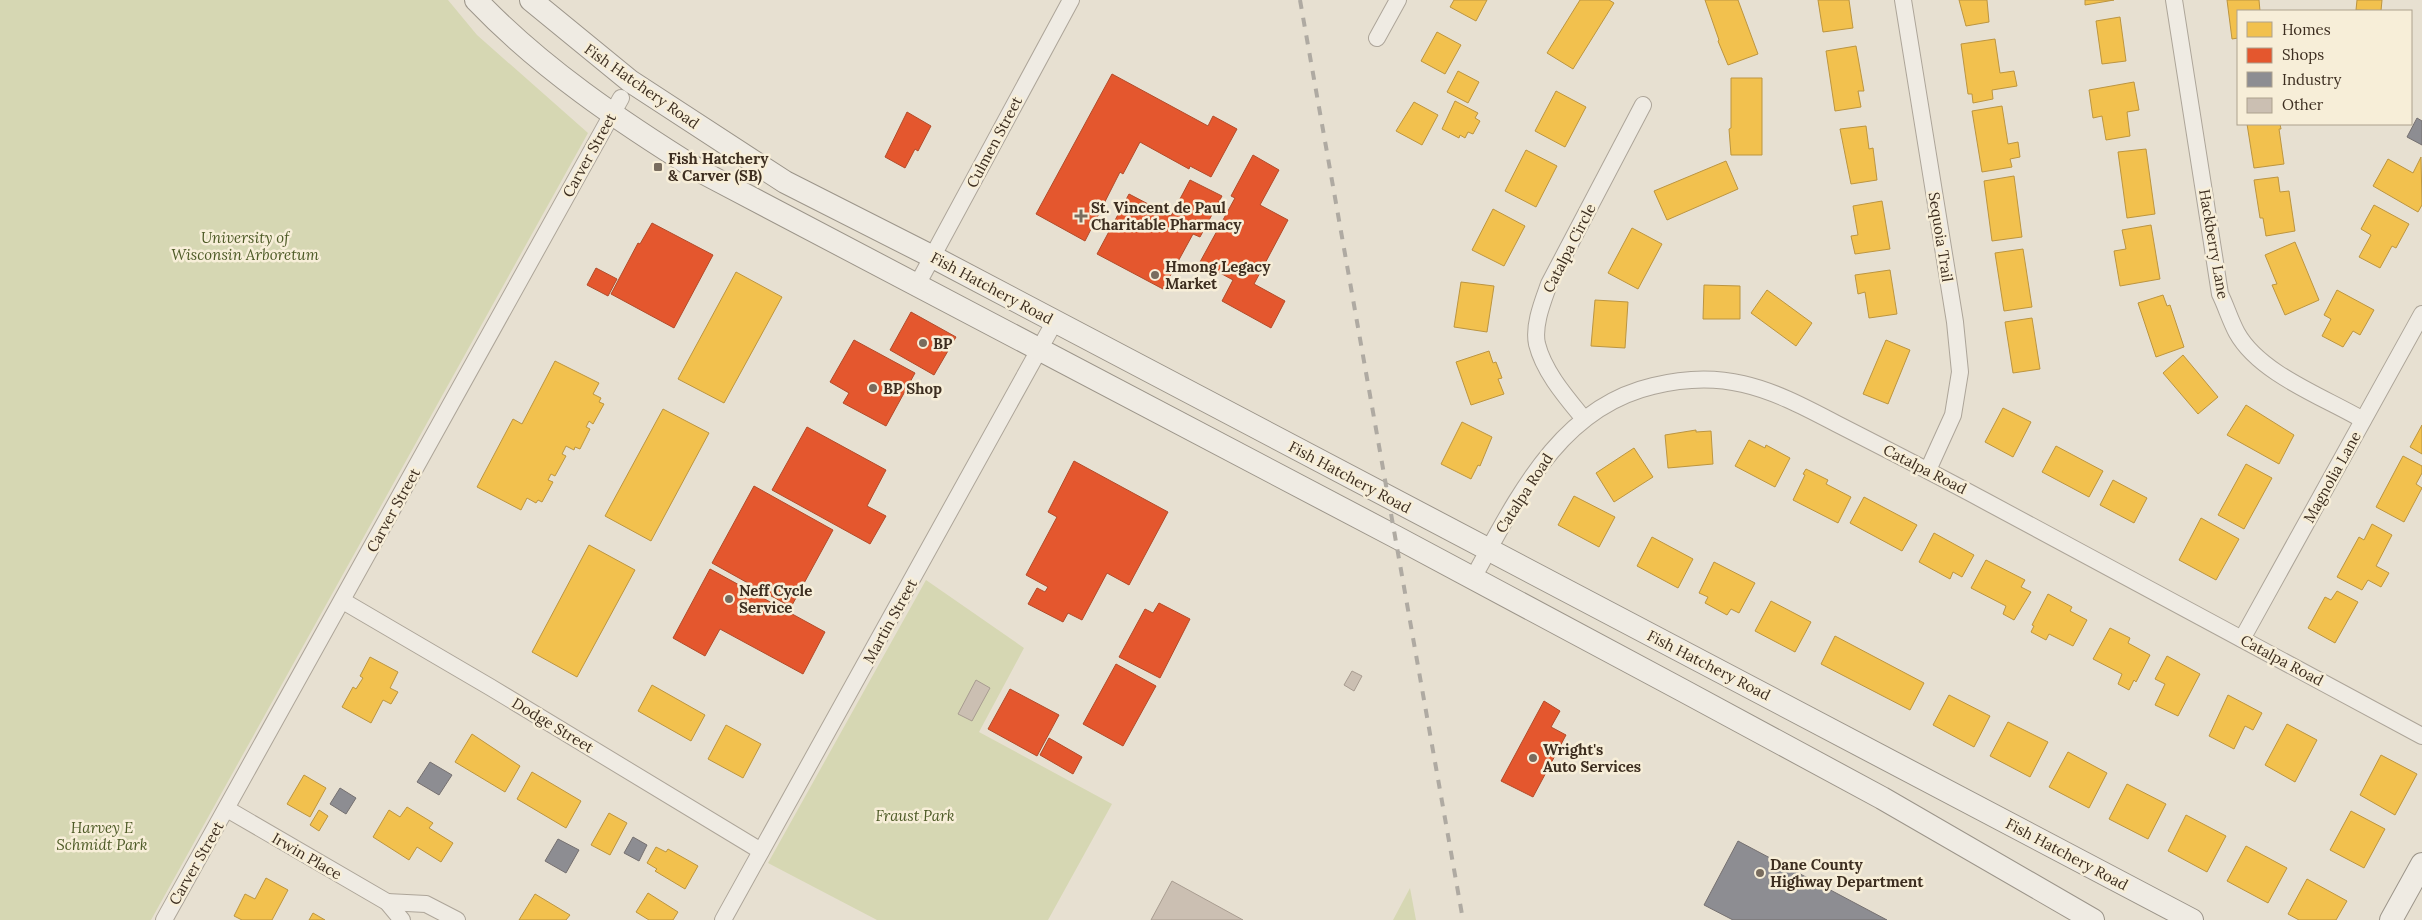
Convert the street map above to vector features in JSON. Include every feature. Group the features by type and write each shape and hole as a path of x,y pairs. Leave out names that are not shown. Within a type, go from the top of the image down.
{"main road":[{"name":"Fish Hatchery Road","path":"476,0 547,65 616,106 700,171 1473,578 1882,798 2094,920"},
{"name":"Fish Hatchery Road","path":"531,0 638,86 785,182 933,257 1789,706 2192,920"},
{"path":"2391,920 2422,864"}],"street":[{"name":"Culmen Street","path":"918,285 1071,0"},
{"path":"1377,38 1398,0"},
{"name":"Sequoia Trail","path":"1903,0 1953,312 1960,372 1953,415 1928,470"},
{"name":"Hackberry Lane","path":"2174,0 2220,294 2238,334 2257,357 2274,371 2363,420"},
{"name":"Catalpa Circle","path":"1584,419 1562,392 1547,367 1537,342 1539,311 1549,284 1643,104"},
{"name":"Carver Street","path":"164,920 343,602 616,106"},
{"name":"Magnolia Lane","path":"2242,639 2422,314"},
{"name":"Martin Street","path":"723,920 1055,321"},
{"name":"Catalpa Road","path":"1473,578 1535,473 1552,449 1584,419 1610,402 1651,386 1697,379 1742,383 1786,398 1928,470 2422,736"},
{"name":"Dodge Street","path":"343,602 490,687 761,851"},
{"name":"Irwin Place","path":"227,809 387,902 402,920"},
{"name":"Irwin Place","path":"387,902 426,904 457,920"}],"green space":[{"name":"University of Wisconsin Arboretum","path":"0,0 448,0 477,35 588,133 151,920 0,920"},
{"name":"Fraust Park","path":"926,580 1024,648 979,732 1112,804 1048,920 877,920 768,863"},
{"path":"1410,888 1416,920 1393,920"}],"building: Homes":[{"path":"1454,0 1487,0 1476,21 1450,7"},
{"path":"1580,0 1609,0 1614,3 1573,69 1547,53"},
{"path":"1705,0 1738,0 1758,54 1728,65"},
{"path":"1818,0 1849,0 1853,28 1823,32"},
{"path":"1959,0 1987,0 1989,22 1966,26"},
{"path":"2085,0 2114,0 2085,5"},
{"path":"2227,0 2259,0 2260,10 2237,10 2237,38 2232,39"},
{"path":"2357,0 2382,0 2381,10 2356,10"},
{"path":"2120,17 2126,61 2102,64 2096,21"},
{"path":"1437,32 1461,45 1445,74 1421,61"},
{"path":"1995,39 2000,73 2014,71 2017,86 1992,90 1993,99 1973,103 1972,94 1968,94 1961,44"},
{"path":"1856,46 1864,91 1858,91 1861,107 1835,111 1826,51"},
{"path":"1458,71 1479,82 1468,103 1447,92"},
{"path":"1731,78 1762,78 1762,155 1731,155 1729,129 1731,128"},
{"path":"2134,82 2139,110 2127,112 2130,136 2106,140 2102,116 2093,118 2089,90"},
{"path":"1556,91 1586,107 1565,147 1535,131"},
{"path":"1455,101 1478,113 1475,118 1480,121 1473,134 1468,132 1465,138 1460,135 1459,138 1442,129"},
{"path":"1414,102 1438,115 1422,145 1396,131"},
{"path":"2002,106 2008,144 2018,142 2020,157 2010,159 2012,167 1982,172 1972,111"},
{"path":"2247,125 2280,125 2281,129 2279,129 2284,164 2254,168"},
{"path":"1866,126 1869,149 1873,148 1877,180 1851,184 1840,129"},
{"path":"2146,149 2155,214 2127,218 2118,152"},
{"path":"1526,150 1557,166 1536,207 1505,191"},
{"path":"2421,157 2422,205 2418,212 2373,186 2388,159 2413,173"},
{"path":"1726,161 1738,189 1667,220 1654,191"},
{"path":"2014,176 2022,237 1992,241 1984,181"},
{"path":"2278,177 2280,192 2289,191 2295,231 2266,236 2263,218 2260,218 2254,180"},
{"path":"1882,201 1890,249 1855,254 1851,236 1858,235 1853,206"},
{"path":"2374,205 2409,224 2396,248 2392,246 2380,268 2359,257 2371,235 2361,229"},
{"path":"1493,209 1525,226 1504,266 1472,250"},
{"path":"2151,225 2160,279 2120,286 2114,251 2126,249 2122,230"},
{"path":"1632,228 1662,244 1638,289 1608,273"},
{"path":"2295,242 2319,300 2285,315 2272,285 2277,284 2265,255"},
{"path":"2023,249 2032,307 2004,311 1995,253"},
{"path":"1890,270 1897,314 1869,318 1865,292 1858,294 1855,275"},
{"path":"736,272 782,297 724,403 678,379"},
{"path":"1461,282 1494,286 1487,332 1454,327"},
{"path":"1704,285 1740,286 1740,319 1703,319"},
{"path":"1767,290 1812,323 1796,346 1751,313"},
{"path":"2337,290 2374,310 2360,335 2353,331 2343,347 2322,336 2331,319 2324,315"},
{"path":"2163,295 2167,306 2170,305 2184,347 2156,357 2138,303"},
{"path":"1595,300 1628,302 1625,348 1591,346"},
{"path":"2032,318 2040,369 2013,373 2005,322"},
{"path":"1886,340 1910,350 1888,404 1863,394"},
{"path":"1489,351 1493,363 1496,362 1502,378 1498,379 1504,394 1471,405 1456,362"},
{"path":"2183,355 2218,397 2198,414 2163,373"},
{"path":"555,361 599,383 593,394 601,398 599,402 604,404 593,424 589,421 586,427 590,429 580,449 575,447 574,450 566,446 562,454 566,456 555,476 551,474 548,480 553,482 542,502 538,500 536,503 527,498 521,510 477,487 513,419 522,424"},
{"path":"2246,405 2294,435 2279,464 2227,435"},
{"path":"2003,408 2031,422 2013,457 1985,442"},
{"path":"663,409 709,433 651,541 605,516"},
{"path":"1462,422 1492,437 1480,466 1478,465 1471,479 1441,464"},
{"path":"2422,425 2422,454 2410,447"},
{"path":"1696,430 1696,432 1711,431 1713,464 1668,468 1665,435"},
{"path":"1749,440 1765,448 1766,445 1790,458 1775,487 1735,466"},
{"path":"2056,446 2103,471 2089,497 2042,472"},
{"path":"1634,448 1653,477 1614,502 1596,473"},
{"path":"2403,456 2422,466 2422,473 2416,484 2422,488 2404,522 2376,507"},
{"path":"2246,464 2272,478 2244,529 2218,515"},
{"path":"1806,469 1828,480 1826,484 1851,497 1838,523 1793,500"},
{"path":"2113,480 2147,498 2134,523 2100,505"},
{"path":"1574,496 1615,517 1599,547 1558,525"},
{"path":"1864,497 1917,525 1902,551 1850,523"},
{"path":"2201,518 2239,539 2216,580 2179,560"},
{"path":"2372,524 2392,535 2376,566 2389,573 2381,587 2368,580 2362,590 2337,577 2359,537 2364,540"},
{"path":"1934,533 1974,555 1962,577 1953,572 1950,579 1919,562"},
{"path":"1652,537 1693,559 1678,588 1637,566"},
{"path":"589,545 635,570 577,677 532,652"},
{"path":"1986,560 2025,580 2021,587 2031,592 2014,620 2003,614 2006,606 1971,588"},
{"path":"1714,562 1755,583 1739,613 1731,609 1727,615 1705,603 1708,597 1699,593"},
{"path":"2337,591 2358,602 2335,643 2308,628 2325,597 2331,600"},
{"path":"2048,594 2072,607 2070,611 2087,620 2073,646 2049,634 2046,640 2031,632 2034,626 2032,625"},
{"path":"1771,601 1811,622 1795,652 1755,631"},
{"path":"2110,628 2130,638 2128,643 2150,655 2136,682 2134,680 2129,690 2118,684 2122,674 2093,659"},
{"path":"1835,636 1924,683 1910,710 1821,664"},
{"path":"2167,656 2200,674 2178,716 2155,705 2165,684 2155,679"},
{"path":"370,657 398,672 390,688 398,692 391,704 383,700 371,723 342,707 353,687 356,689 363,678 360,676"},
{"path":"652,685 705,715 691,741 638,711"},
{"path":"1949,695 1990,716 1974,747 1933,725"},
{"path":"2228,695 2262,713 2253,730 2245,726 2234,749 2209,736"},
{"path":"2008,722 2048,742 2030,777 1990,756"},
{"path":"2287,724 2317,740 2295,782 2265,765"},
{"path":"726,725 761,744 743,778 708,759"},
{"path":"472,734 520,766 505,792 455,762"},
{"path":"2068,752 2107,773 2089,808 2049,787"},
{"path":"2381,755 2417,774 2395,815 2360,795"},
{"path":"532,772 581,801 566,828 517,799"},
{"path":"304,775 326,788 310,817 287,804"},
{"path":"2127,784 2166,804 2148,839 2109,819"},
{"path":"407,807 433,823 429,828 453,843 441,862 417,847 409,860 373,837 389,810 400,817"},
{"path":"319,810 328,816 319,831 310,825"},
{"path":"2351,811 2385,829 2364,868 2330,850"},
{"path":"609,813 627,823 610,855 591,845"},
{"path":"2186,815 2226,836 2207,872 2168,851"},
{"path":"2246,846 2287,868 2268,903 2227,881"},
{"path":"656,847 666,852 668,849 698,866 685,889 655,871 657,869 647,863"},
{"path":"266,878 288,890 272,920 242,920 234,916 245,894 255,899"},
{"path":"2307,879 2347,901 2336,920 2299,920 2288,914"},
{"path":"648,893 678,912 673,920 649,920 636,912"},
{"path":"535,894 570,915 566,920 519,920"},
{"path":"313,913 325,920 309,920"}],"building: Shops":[{"path":"1112,74 1208,126 1213,116 1237,129 1211,177 1190,166 1189,169 1140,142 1123,174 1120,172 1085,241 1036,214"},
{"path":"907,112 931,126 918,151 915,149 905,168 885,157"},
{"path":"1253,155 1279,170 1260,205 1288,220 1254,284 1285,301 1271,328 1222,301 1233,280 1200,262 1235,198 1231,196"},
{"path":"1190,180 1222,196 1200,237 1193,234 1163,289 1097,254 1129,194 1171,216"},
{"path":"652,223 713,255 674,328 611,294 638,243 640,244"},
{"path":"596,268 617,279 608,296 587,285"},
{"name":"BP","path":"911,312 956,337 934,375 890,350"},
{"name":"BP Shop","path":"854,340 915,373 886,426 843,403 849,393 830,382"},
{"path":"807,427 886,470 867,506 886,516 870,544 772,490"},
{"path":"1074,461 1168,512 1129,585 1107,573 1082,620 1068,613 1063,622 1028,604 1037,588 1045,592 1048,587 1026,575 1057,517 1048,512"},
{"path":"754,486 833,530 791,607 712,563"},
{"name":"Neff Cycle Service","path":"710,569 825,632 803,674 720,629 705,656 673,638"},
{"path":"1159,603 1190,619 1160,678 1119,657 1145,609 1153,613"},
{"path":"1116,664 1156,686 1123,746 1083,724"},
{"path":"1010,689 1059,715 1037,756 988,729"},
{"name":"Wright's Auto Services","path":"1544,701 1560,711 1551,727 1566,735 1533,797 1501,781"},
{"path":"1049,738 1082,757 1073,774 1040,755"}],"building: Industry":[{"path":"2417,118 2422,121 2422,145 2407,137"},
{"path":"430,762 452,775 439,795 417,782"},
{"path":"340,788 356,798 346,814 330,804"},
{"path":"633,837 647,845 639,861 624,853"},
{"path":"558,839 579,850 566,873 545,861"},
{"name":"Dane County Highway Department","path":"1738,841 1887,920 1733,920 1704,905"}],"building: Other":[{"path":"1352,671 1362,676 1354,691 1344,685"},
{"path":"976,680 990,688 972,721 958,714"},
{"path":"1172,881 1243,920 1151,920"}],"railway":[{"path":"1300,0 1463,920"}],"place":[{"name":"Fish Hatchery & Carver (SB)","path":"658,167"},
{"name":"St. Vincent de Paul Charitable Pharmacy","path":"1081,216"},
{"name":"Hmong Legacy Market","path":"1155,275"},
{"name":"BP","path":"923,343"},
{"name":"BP Shop","path":"873,388"},
{"name":"Neff Cycle Service","path":"729,599"},
{"name":"Wright's Auto Services","path":"1533,758"},
{"name":"Dane County Highway Department","path":"1760,873"}],"park label":[{"name":"Harvey E Schmidt Park","path":"102,836"}]}
